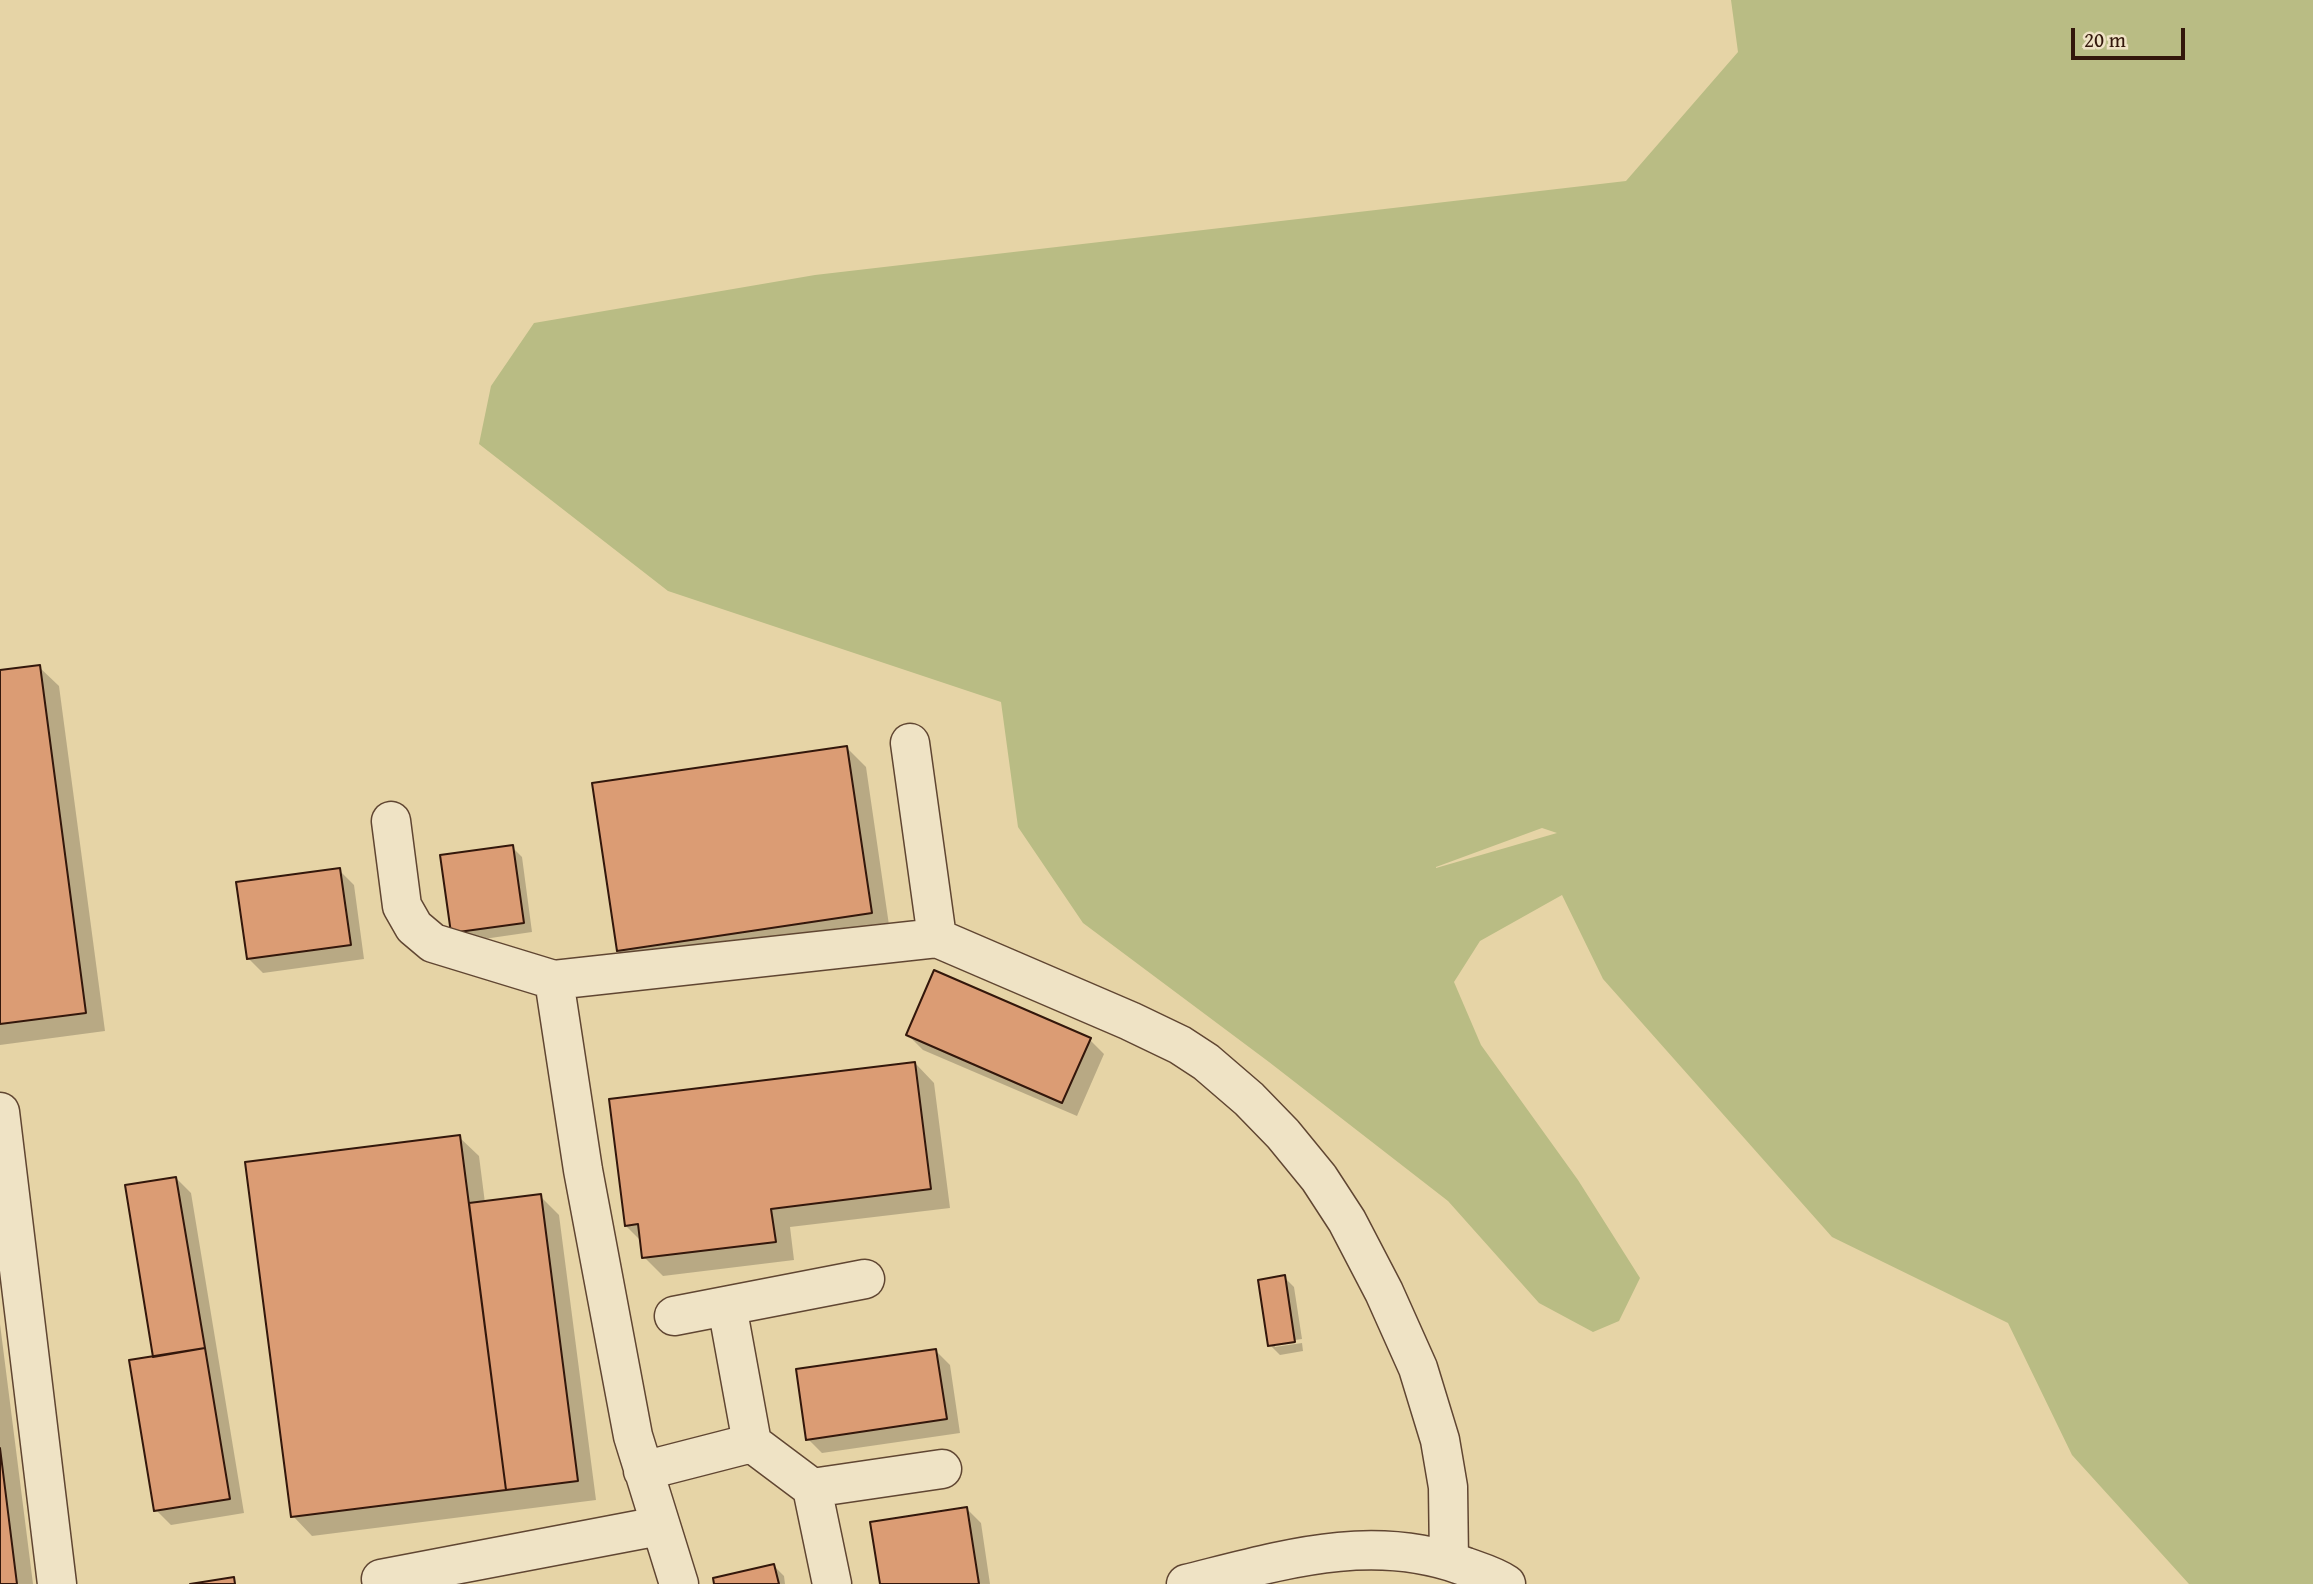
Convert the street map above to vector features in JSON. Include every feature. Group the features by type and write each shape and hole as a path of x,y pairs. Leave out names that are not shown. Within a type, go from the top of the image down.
{"street":[{"path":"910,743 936,938"},
{"path":"391,821 402,906 414,927 433,943 554,980 936,938 1130,1021 1180,1045 1206,1062 1249,1099 1283,1134 1319,1178 1347,1221 1384,1292 1418,1368 1440,1440 1448,1487 1449,1560"},
{"path":"554,980 583,1170 633,1436 678,1584"},
{"path":"0,1112 57,1584"},
{"path":"674,1316 865,1279"},
{"path":"727,1306 752,1443 812,1489 832,1584"},
{"path":"643,1471 752,1443"},
{"path":"812,1489 942,1469"},
{"path":"381,1579 659,1526"},
{"path":"1186,1584 1297,1556 1358,1550 1406,1550 1449,1560 1506,1584"}],"green space":[{"path":"1731,0 2313,0 2313,1584 2189,1584 2072,1455 2008,1323 1832,1237 1603,979 1562,895 1480,941 1454,982 1481,1045 1578,1180 1640,1278 1619,1321 1593,1332 1539,1303 1448,1201 1269,1062 1083,923 1018,827 1001,702 668,591 479,444 491,386 534,323 815,275 1626,181 1738,52","holes":["1542,828 1557,833 1436,868"]}],"building":[{"path":"40,665 86,1013 0,1024 0,670"},
{"path":"847,746 872,913 617,951 592,783"},
{"path":"513,845 524,923 451,933 440,855"},
{"path":"340,868 351,945 247,959 236,882"},
{"path":"934,970 1091,1038 1062,1103 906,1035"},
{"path":"915,1062 931,1189 771,1209 776,1242 642,1258 638,1224 625,1226 609,1099"},
{"path":"460,1135 506,1490 291,1517 245,1162"},
{"path":"176,1177 205,1348 153,1357 125,1185"},
{"path":"541,1194 578,1481 506,1490 469,1203"},
{"path":"1285,1275 1295,1342 1268,1346 1258,1280"},
{"path":"205,1348 230,1499 154,1511 129,1360"},
{"path":"936,1349 947,1419 806,1440 796,1369"},
{"path":"0,1448 17,1584 0,1584"},
{"path":"967,1507 979,1584 880,1584 870,1522"},
{"path":"774,1564 779,1584 714,1584 713,1578"},
{"path":"234,1577 235,1584 190,1584"}]}
